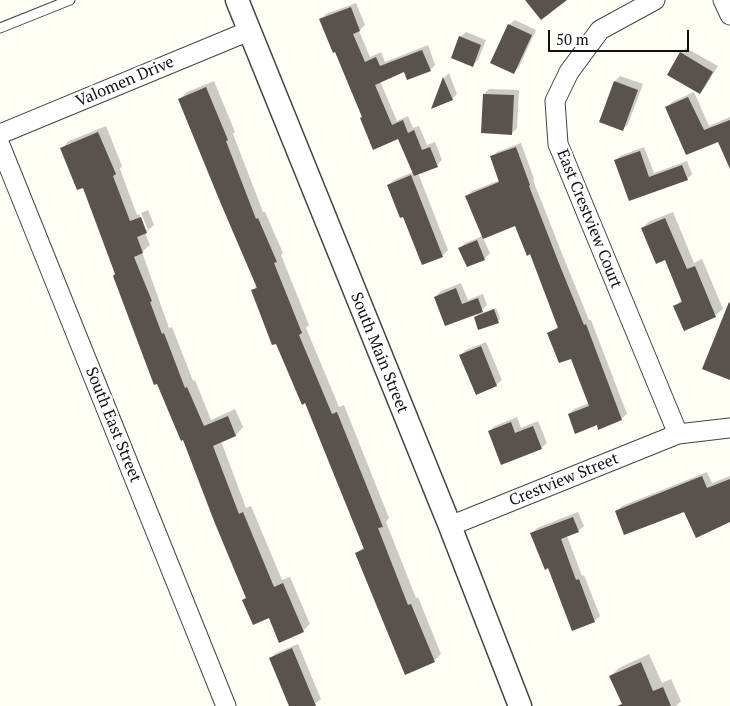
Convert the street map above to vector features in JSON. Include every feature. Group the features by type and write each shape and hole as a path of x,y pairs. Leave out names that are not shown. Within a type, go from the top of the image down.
{"street":[{"name":"South Main Street","path":"237,0 450,526 520,706"},
{"path":"723,0 730,15"},
{"name":"East Crestview Court","path":"651,2 600,30 569,72 555,101 558,144 678,434"},
{"name":"Valomen Drive","path":"0,134 249,31"},
{"name":"South East Street","path":"0,145 226,706"},
{"name":"Crestview Street","path":"450,526 678,434 730,428"}],"lane":[{"path":"0,28 70,0"}],"building":[{"path":"525,0 567,0 541,20"},
{"path":"351,7 360,31 353,34 365,62 376,57 380,66 422,50 431,71 407,80 404,72 375,85 392,125 403,120 408,133 414,130 422,150 430,147 438,167 414,176 398,139 373,150 360,118 362,117 319,19"},
{"path":"508,24 532,35 514,74 490,63"},
{"path":"459,36 481,45 473,67 451,58"},
{"path":"680,52 713,72 700,94 667,75"},
{"path":"443,77 453,100 431,109"},
{"path":"614,81 638,90 623,131 599,122"},
{"path":"206,87 228,140 226,141 256,219 258,218 277,262 274,263 302,333 299,335 332,414 337,412 383,527 378,528 408,605 411,604 435,662 405,675 355,553 364,549 305,403 302,405 276,344 272,345 251,290 257,288 178,99"},
{"path":"483,94 514,95 512,135 481,133"},
{"path":"688,97 704,130 730,120 730,169 718,142 686,155 665,107"},
{"path":"98,132 116,174 113,176 130,221 141,217 147,233 137,237 143,253 134,257 152,301 150,302 162,334 164,333 185,388 187,387 204,426 228,416 236,436 213,446 239,514 243,512 274,587 283,583 304,632 279,643 269,618 253,625 242,600 246,598 183,440 181,441 157,384 154,385 113,276 115,274 83,188 77,190 60,148"},
{"path":"516,147 560,266 584,325 586,324 622,420 598,430 597,425 575,434 568,414 589,406 571,359 559,363 547,333 558,328 530,254 527,256 515,226 483,239 465,196 499,182 490,156"},
{"path":"640,151 649,177 682,165 688,180 629,201 614,160"},
{"path":"411,175 443,257 422,265 403,217 400,218 387,185"},
{"path":"665,218 687,269 695,266 716,317 684,331 673,306 682,302 665,260 656,264 641,228"},
{"path":"477,240 485,260 467,267 458,248"},
{"path":"456,288 462,304 478,298 483,312 445,326 434,297"},
{"path":"730,303 730,380 702,369"},
{"path":"494,309 499,323 478,330 474,317"},
{"path":"481,346 497,386 476,395 459,355"},
{"path":"511,422 515,433 533,426 542,449 501,465 488,431"},
{"path":"702,476 707,488 730,479 730,522 696,538 684,512 624,535 615,511"},
{"path":"573,517 579,532 561,539 576,580 579,579 595,622 572,631 548,568 545,570 530,533"},
{"path":"292,648 316,706 289,706 269,658"},
{"path":"641,662 653,691 663,687 671,706 617,706 622,704 609,676"}]}
